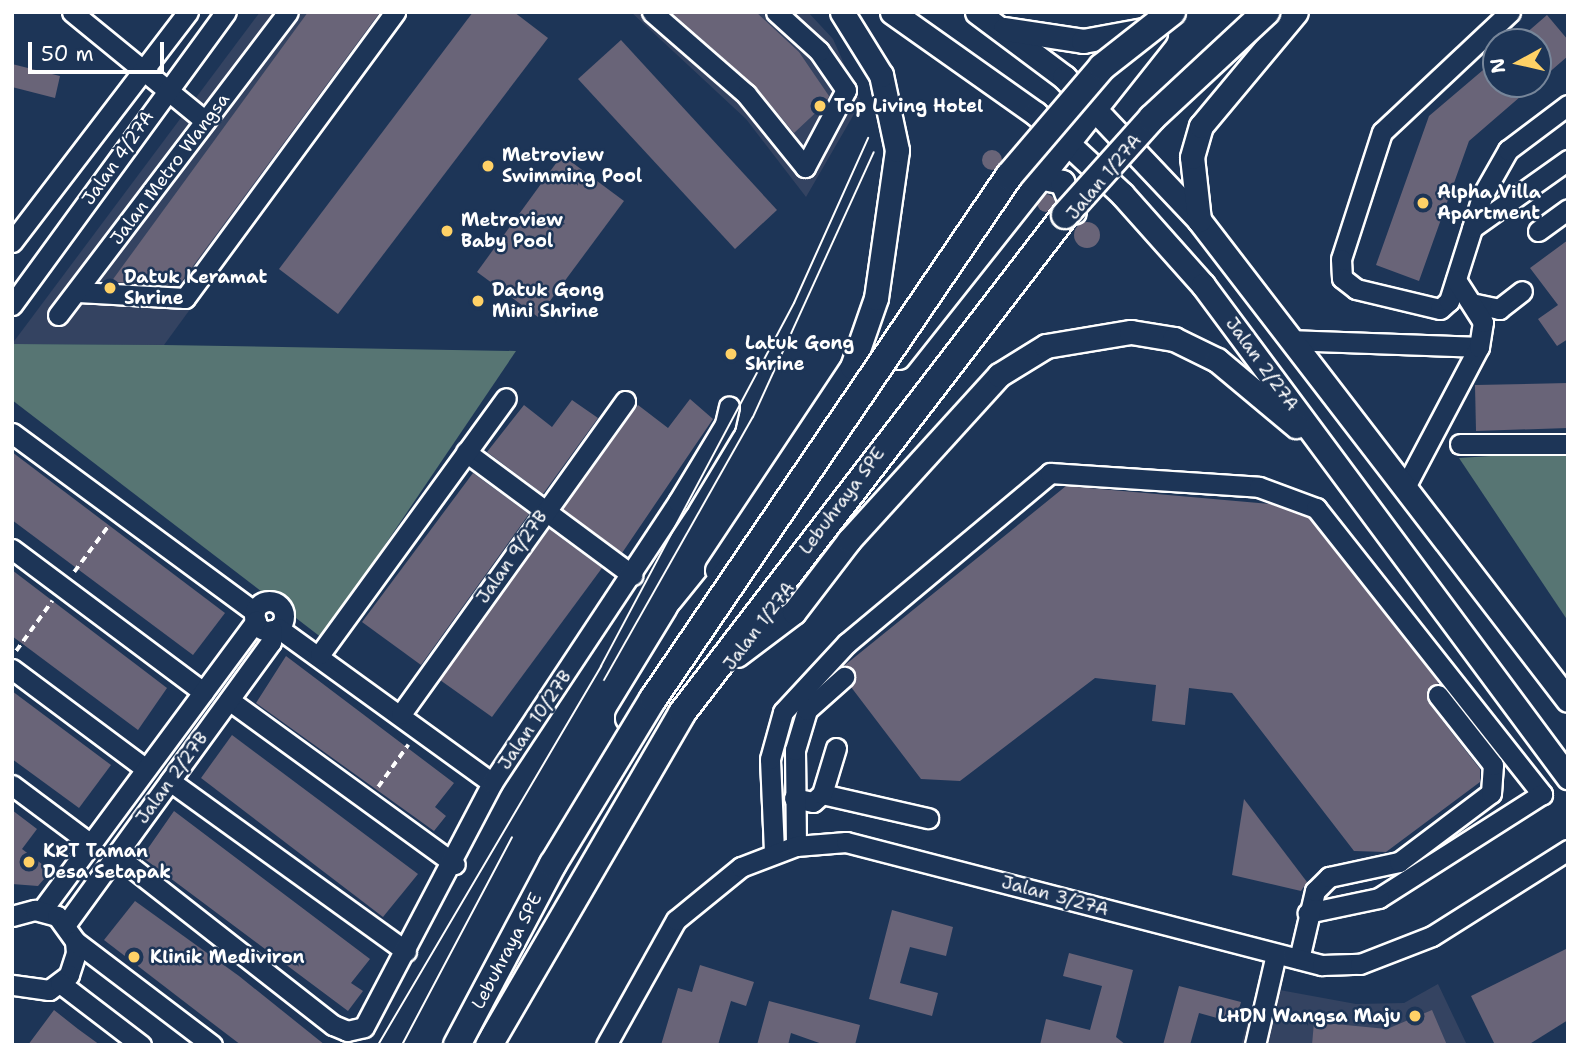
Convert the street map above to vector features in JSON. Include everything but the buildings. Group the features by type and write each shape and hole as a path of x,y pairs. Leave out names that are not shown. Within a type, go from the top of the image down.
{"highway":[{"name":"Lebuhraya SPE","path":"489,1045 682,713 798,558 1065,215 1152,118 1266,12"},
{"name":"Lebuhraya SPE","path":"457,1045 554,864 653,699 1009,176 1102,67 1169,17"}],"main road":[{"path":"446,1045 688,618 852,367 876,298 897,150 881,75 842,12"},
{"name":"Jalan 2/27A","path":"892,12 1066,142 1103,175 1203,285 1568,777"},
{"name":"Jalan 2/27A","path":"977,12 1064,76 1199,220 1568,700"},
{"name":"Jalan 1/27A","path":"501,1045 670,747 737,655 1103,175 1249,12"},
{"path":"1199,220 1192,157 1201,126 1296,12"},
{"path":"688,618 1066,142 1169,17"},
{"path":"998,28 1083,41 1169,17"},
{"path":"1039,177 1062,182 1074,212"},
{"path":"737,655 794,612 849,540 999,375 1046,346 1131,332 1174,339 1217,360 1321,445"}],"street":[{"path":"72,12 205,121"},
{"name":"Jalan 4/27A","path":"12,242 188,12"},
{"name":"Jalan 4/27A","path":"12,305 167,89 226,12"},
{"name":"Jalan Metro Wangsa","path":"58,315 288,12"},
{"path":"78,292 185,298 395,12"},
{"path":"652,12 746,94 805,167 846,90 819,51 776,12"},
{"path":"1510,12 1382,132 1341,259 1342,278 1356,289 1423,309 1440,309 1456,280 1472,228 1508,150 1568,105"},
{"path":"1472,228 1568,160"},
{"path":"1538,231 1568,209"},
{"path":"1404,489 1479,347 1483,322 1476,304 1456,280"},
{"path":"1476,304 1499,309 1522,290"},
{"path":"1290,340 1479,347"},
{"path":"320,654 506,398"},
{"name":"Jalan 9/27B","path":"401,714 625,401"},
{"name":"Jalan 10/27B","path":"116,855 347,1031 364,1027 455,864 492,783 632,575 725,424 729,406"},
{"path":"12,433 267,619 320,654 492,783"},
{"path":"1460,444 1568,444"},
{"path":"466,452 632,575"},
{"path":"774,851 769,759 783,712 847,643 1050,473 1259,487 1316,508 1542,794 1379,898 1308,913"},
{"path":"12,549 203,692"},
{"name":"Jalan 2/27B","path":"42,910 203,692 267,619"},
{"name":"Jalan 2/27B","path":"71,932 116,855 271,642 267,619"},
{"path":"12,668 146,769"},
{"path":"796,846 795,750 807,710 844,677"},
{"path":"1299,959 1315,891 1329,877 1399,862 1491,793 1493,765 1438,695"},
{"path":"229,700 455,864"},
{"path":"794,798 813,802 822,794 836,748"},
{"path":"170,780 406,951"},
{"path":"12,785 91,844"},
{"path":"822,794 928,818"},
{"name":"Jalan 3/27A","path":"606,1045 676,920 705,891 774,851 796,846 846,842 1276,954 1299,959 1360,964 1394,954 1568,850"},
{"path":"13,914 42,910 212,1045"},
{"path":"16,993 60,984 74,963 71,932"},
{"path":"1255,1045 1276,954"},
{"path":"60,984 141,1045"}],"path":[{"path":"368,801 419,729"}],"shaded area":[{"path":"260,12 407,12 164,345 12,344"},
{"path":"631,12 808,12 833,39 861,102 806,197 746,119"},
{"path":"1438,984 1467,1045 1241,1045 1258,986 1356,1004 1404,1003"}],"green space":[{"path":"12,344 516,351 322,638 12,400"},
{"path":"1568,451 1568,621 1459,458"}],"tram line":[{"path":"378,1045 601,666 794,303 868,138"},
{"path":"604,680 753,417 874,152"},
{"path":"402,1045 512,837"}],"place":[{"name":"Top Living Hotel","path":"820,106"},
{"name":"Metroview Swimming Pool","path":"488,166"},
{"name":"Alpha Villa Apartment","path":"1423,203"},
{"name":"Metroview Baby Pool","path":"447,231"},
{"name":"Datuk Keramat Shrine","path":"110,288"},
{"name":"Datuk Gong Mini Shrine","path":"478,301"},
{"name":"Latuk Gong Shrine","path":"731,354"},
{"name":"KRT Taman Desa Setapak","path":"29,862"},
{"name":"Klinik Mediviron","path":"134,957"},
{"name":"LHDN Wangsa Maju","path":"1415,1016"}]}
